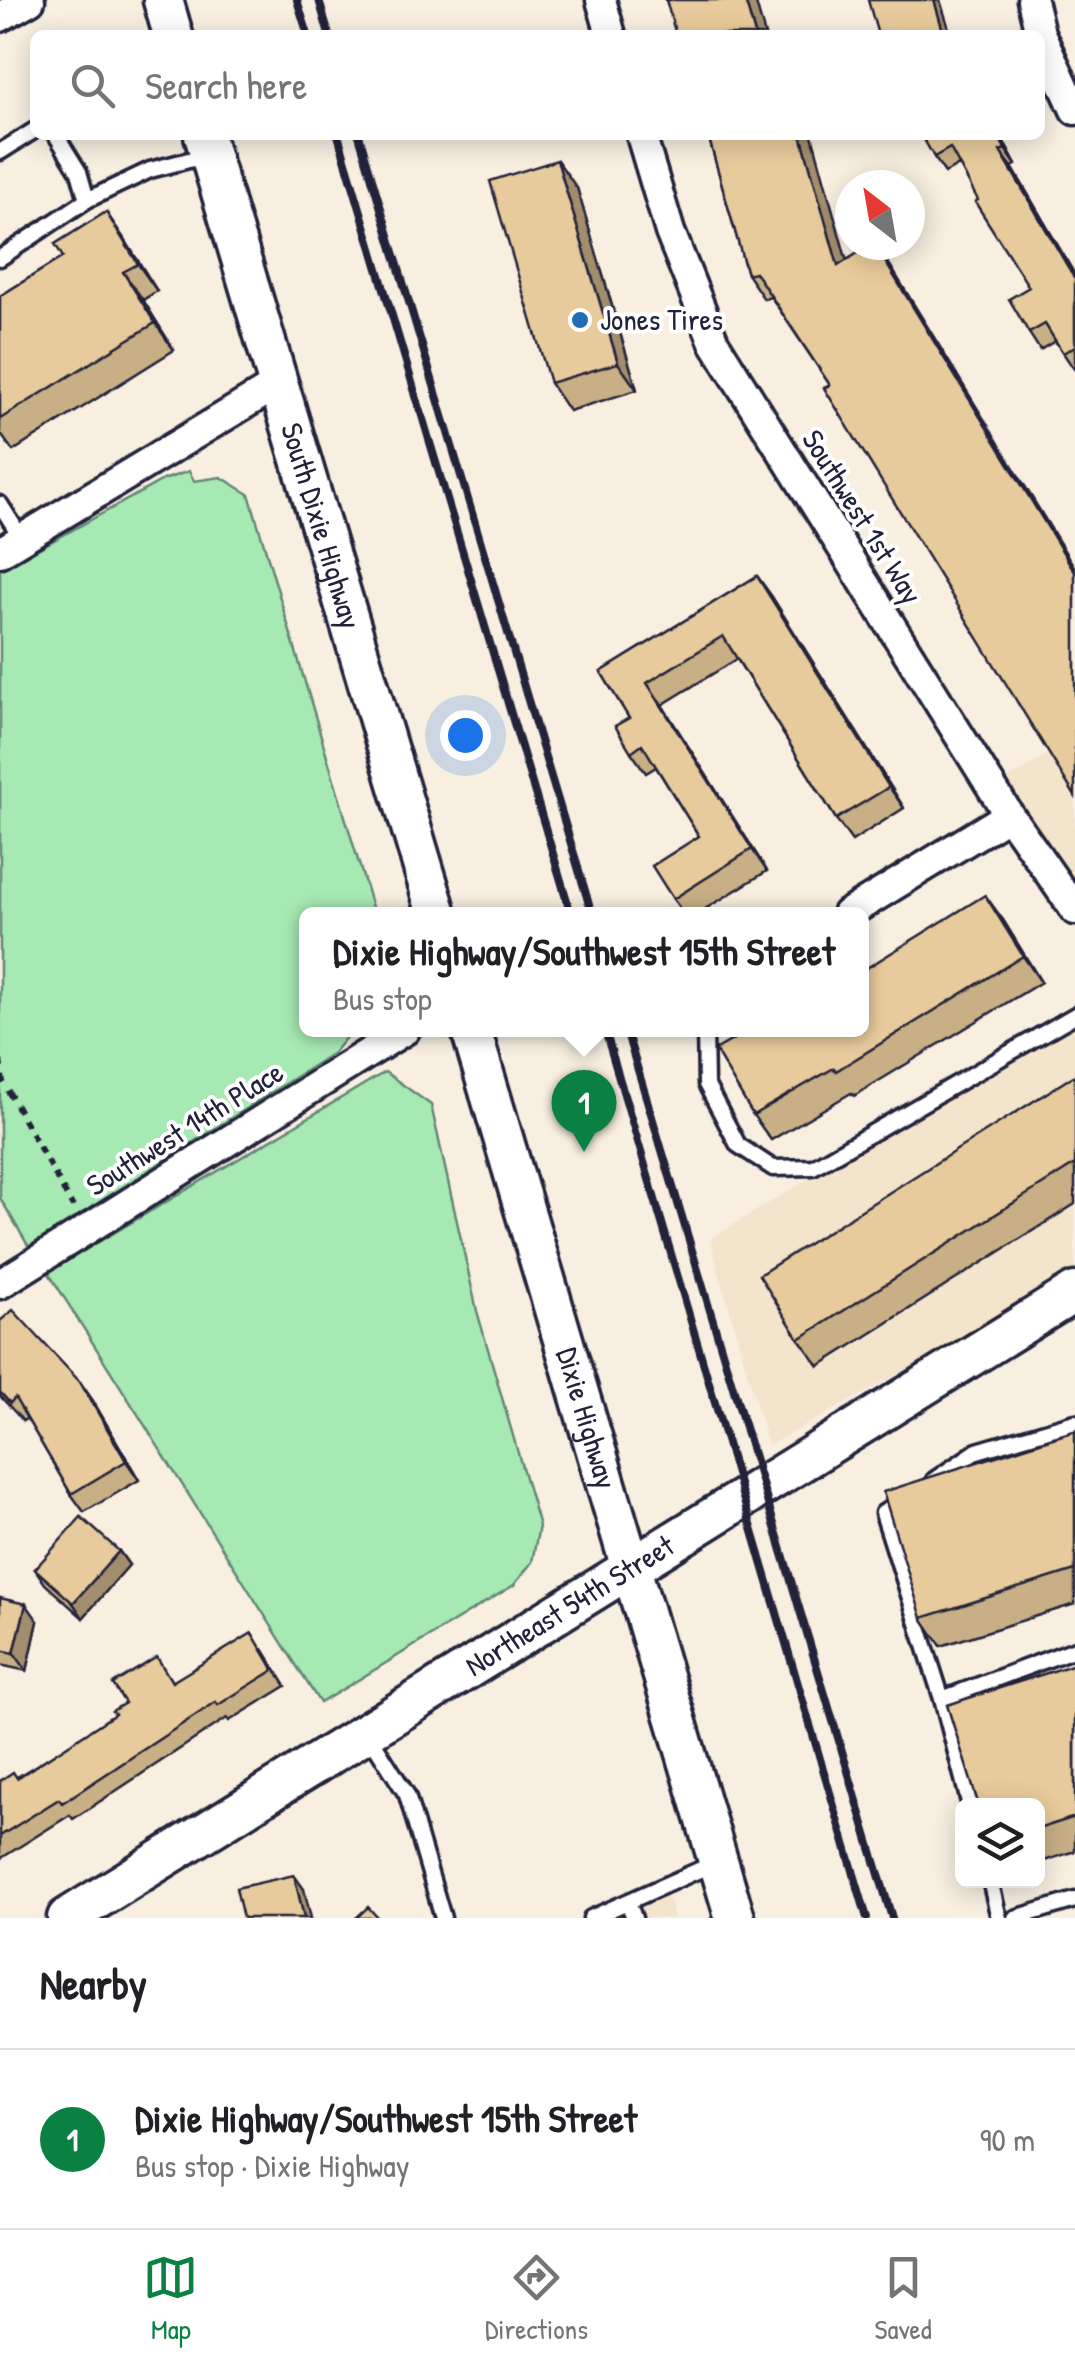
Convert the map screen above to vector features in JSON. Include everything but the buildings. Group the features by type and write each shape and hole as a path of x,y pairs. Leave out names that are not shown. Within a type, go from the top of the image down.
{"main road":[{"path":"163,0 172,30"},
{"name":"South Dixie Highway","path":"206,145 435,907"},
{"name":"Dixie Highway","path":"473,1037 735,1918"},
{"name":"Northeast 54th Street","path":"67,1918 1075,1292"}],"street":[{"path":"1,14 30,0"},
{"path":"601,0 610,30"},
{"path":"1032,0 1039,30"},
{"path":"1045,44 1075,110"},
{"name":"Southwest 1st Way","path":"642,140 670,232 714,342 1009,815 1075,910"},
{"path":"11,545 278,384"},
{"path":"858,907 1009,815"},
{"name":"Southwest 14th Place","path":"0,1284 394,1037"}],"lane":[{"path":"0,152 30,133"},
{"path":"59,140 79,172 87,200"},
{"path":"0,258 87,200 206,145"},
{"path":"0,504 11,545"},
{"path":"706,1037 706,1084 738,1144 773,1168 813,1167 1075,1016"},
{"path":"968,1798 942,1700 883,1513 978,1452 1075,1422"},
{"path":"942,1700 1075,1648"},
{"path":"367,1731 406,1794 443,1918"},
{"path":"591,1918 718,1862"},
{"path":"992,1888 1000,1918"},
{"path":"1015,1918 1075,1900"},
{"path":"628,1902 634,1918"}],"path":[{"path":"0,1060 4,1082 86,1230"}],"shaded area":[{"path":"1075,738 1075,891 1000,784"},
{"path":"1075,1016 1075,1271 984,1327 768,1446 710,1239"},
{"path":"666,1889 674,1918 602,1918"}],"green space":[{"path":"189,471 194,481 221,477 249,494 372,907 299,907 299,1037 346,1037 333,1053 29,1247 0,1198 0,570 163,480"},
{"path":"385,1072 431,1105 477,1311 539,1526 532,1562 514,1585 320,1703 48,1272"}],"railway":[{"path":"297,0 306,30"},
{"path":"319,0 328,30"},
{"path":"339,140 569,907"},
{"path":"360,140 590,907"},
{"path":"607,1037 867,1918"},
{"path":"628,1037 892,1918"}],"place":[{"name":"Jones Tires","path":"580,320"},
{"name":"Dixie Highway/Southwest 15th Street","path":"584,1152"}]}
